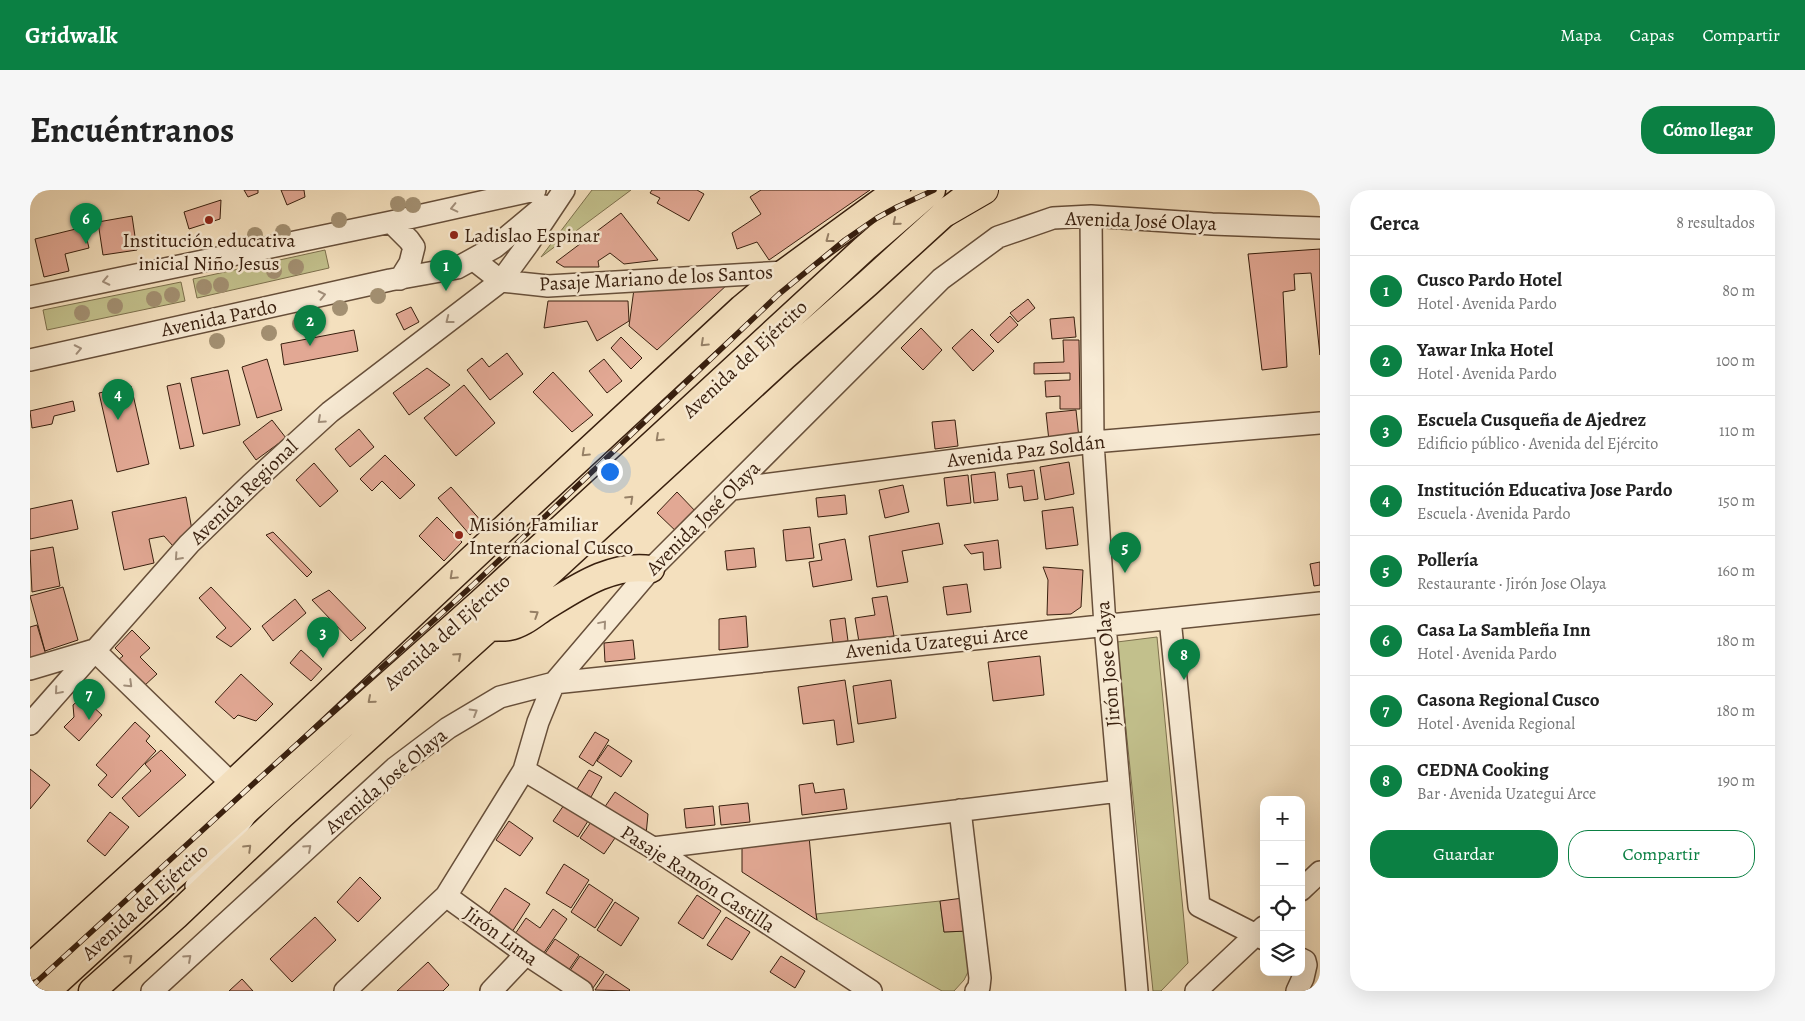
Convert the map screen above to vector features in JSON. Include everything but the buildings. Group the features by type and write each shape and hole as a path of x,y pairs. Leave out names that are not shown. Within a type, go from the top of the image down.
{"highway":[{"path":"939,201 984,190"}],"main road":[{"name":"Avenida del Ejército","path":"30,967 232,784 742,308 785,272 897,190"},
{"name":"Avenida del Ejército","path":"47,991 156,891 480,603 865,248 939,201 975,190"},
{"name":"Avenida del Ejército","path":"92,991 784,357 939,201"},
{"path":"490,628 509,627 522,622 582,584 618,570 639,567 651,569"}],"street":[{"path":"30,297 535,190"},
{"name":"Avenida Pardo","path":"30,360 458,268 502,242 562,190"},
{"name":"Avenida Regional","path":"30,724 189,544 279,458 330,412 494,286 528,244 562,190"},
{"name":"Avenida José Olaya","path":"152,991 395,768 448,728 500,697 554,683 651,569 941,280 998,237 1053,218 1091,216 1212,224 1320,228"},
{"name":"Jirón Jose Olaya","path":"1091,216 1093,442 1104,625 1137,991"},
{"path":"391,222 410,240 414,247 410,264 400,279"},
{"path":"474,260 494,286"},
{"name":"Pasaje Mariano de los Santos","path":"494,286 548,286 785,272"},
{"name":"Avenida Paz Soldán","path":"732,488 1093,442 1320,423"},
{"name":"Avenida Uzategui Arce","path":"554,683 1320,604"},
{"path":"1170,619 1199,906 1260,934"},
{"path":"30,669 94,650 232,784 252,806 176,916"},
{"path":"345,991 446,896 524,770 538,722 554,683"},
{"name":"Pasaje Ramón Castilla","path":"524,770 653,848 871,991"},
{"path":"653,848 1119,791"},
{"path":"960,810 980,978 979,987 976,991"},
{"path":"1305,886 1320,872"},
{"name":"Jirón Lima","path":"446,896 526,954 582,991"},
{"path":"1196,991 1260,935"},
{"path":"491,991 526,954"},
{"path":"1298,991 1309,959"}],"shaded area":[{"path":"592,190 631,190 541,257"},
{"path":"325,250 329,268 197,298 193,279"},
{"path":"181,282 185,301 47,330 43,310"},
{"path":"1157,637 1188,963 1161,991 1153,991 1117,642"},
{"path":"940,901 944,932 968,931 972,964 964,980 954,991 942,991 817,920 816,914"}],"railway":[{"path":"30,988 474,584 779,294 845,240 877,218 934,190"}],"place":[{"name":"Institución educativa inicial Niño Jesus","path":"209,220"},
{"name":"Ladislao Espinar","path":"454,235"},
{"name":"Casa La Sambleña Inn","path":"86,244"},
{"name":"Cusco Pardo Hotel","path":"446,291"},
{"name":"Yawar Inka Hotel","path":"310,346"},
{"name":"Institución Educativa Jose Pardo","path":"118,420"},
{"name":"Misión Familiar Internacional Cusco","path":"459,535"},
{"name":"Pollería","path":"1125,573"},
{"name":"Escuela Cusqueña de Ajedrez","path":"323,658"},
{"name":"CEDNA Cooking","path":"1184,680"},
{"name":"Casona Regional Cusco","path":"89,720"}]}
